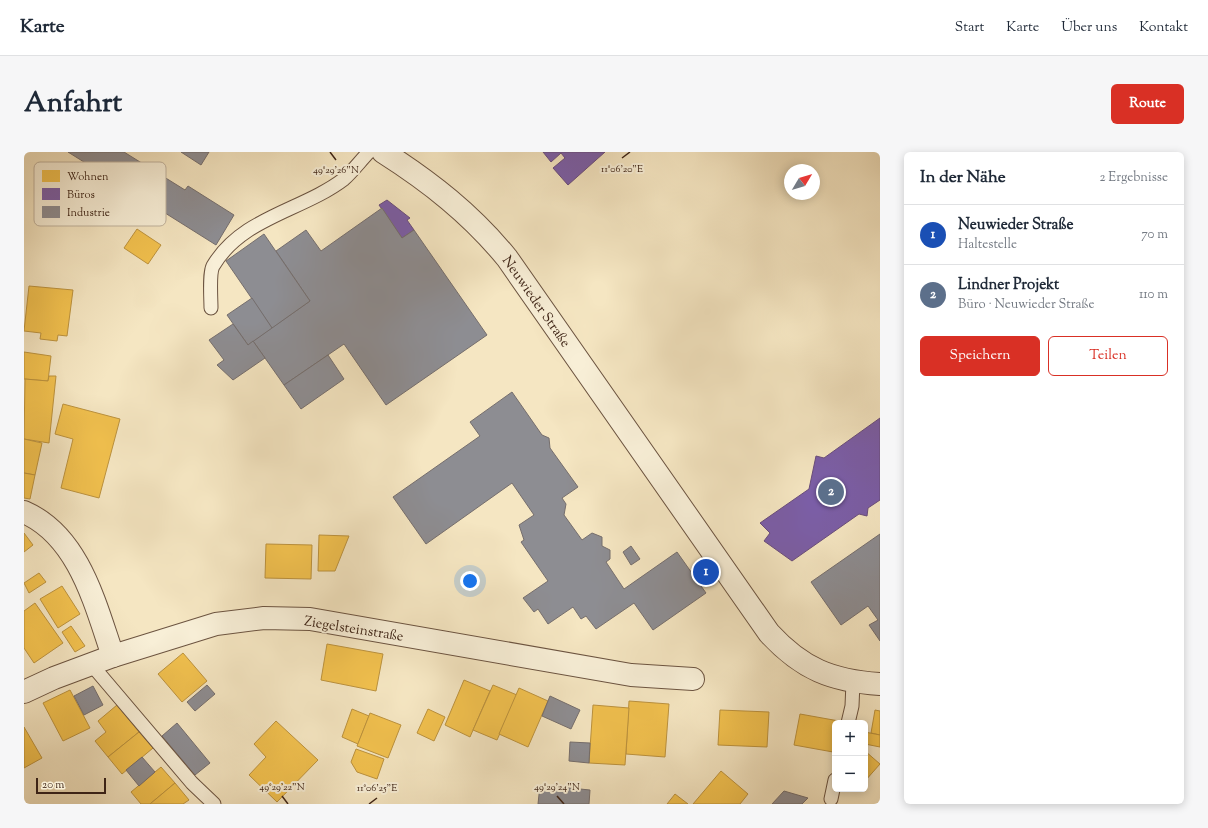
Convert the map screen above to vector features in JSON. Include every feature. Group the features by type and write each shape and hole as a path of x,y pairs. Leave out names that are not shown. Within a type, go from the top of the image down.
{"street":[{"name":"Neuwieder Straße","path":"383,152 419,175 449,198 490,237 507,258 769,633 786,651 816,671 854,682"},
{"path":"24,512 31,515 54,534 72,556 87,582 113,656"},
{"name":"Ziegelsteinstraße","path":"24,692 54,678 113,656 216,624 264,618 303,619 631,675 693,679"},
{"path":"854,682 880,684"}],"lane":[{"path":"211,308 212,267 236,239 270,217 303,203 344,178 369,152"},
{"path":"91,664 192,783 214,804"},
{"path":"849,720 852,706 854,682"},
{"path":"831,799 832,792"}],"building: Wohnen":[{"path":"137,229 161,245 148,264 124,248"},
{"path":"29,286 73,290 67,336 58,335 57,341 40,339 41,333 24,331"},
{"path":"24,352 51,356 48,381 24,379"},
{"path":"49,376 56,376 49,443 24,439 25,379 48,381"},
{"path":"63,404 120,419 99,498 61,488 73,439 55,434"},
{"path":"24,439 42,443 35,475 24,473"},
{"path":"24,473 35,475 30,499 24,498"},
{"path":"24,533 33,545 24,552"},
{"path":"319,535 349,536 335,571 318,571"},
{"path":"266,544 312,545 311,579 265,578"},
{"path":"39,573 46,582 29,593 24,583"},
{"path":"62,586 80,614 58,628 40,599"},
{"path":"35,603 63,643 34,663 24,648 24,611"},
{"path":"71,626 85,646 75,652 62,632"},
{"path":"327,644 383,654 376,691 321,680"},
{"path":"183,653 207,681 182,702 158,674"},
{"path":"464,680 490,691 470,737 445,725"},
{"path":"493,685 517,695 497,740 473,730"},
{"path":"519,688 548,701 528,747 499,734"},
{"path":"70,690 90,728 63,741 43,703"},
{"path":"629,701 669,704 665,757 626,754"},
{"path":"117,705 139,732 108,757 95,741 106,732 98,721"},
{"path":"593,705 629,708 625,765 589,763"},
{"path":"352,709 369,716 358,744 342,737"},
{"path":"428,709 445,717 434,741 417,733"},
{"path":"720,710 769,712 767,747 718,745"},
{"path":"875,710 880,711 880,735 871,733"},
{"path":"370,713 401,725 388,758 357,746"},
{"path":"800,714 833,720 832,720 832,752 794,745"},
{"path":"276,721 318,760 277,802 249,775 266,757 254,744"},
{"path":"24,727 42,758 24,768"},
{"path":"139,732 153,748 122,774 108,757"},
{"path":"868,733 880,735 880,747 868,745"},
{"path":"356,749 384,759 377,779 357,772 351,762"},
{"path":"868,754 880,764 868,778"},
{"path":"161,767 175,783 150,804 141,804 131,792"},
{"path":"721,771 748,794 740,804 693,804"},
{"path":"175,783 189,800 183,804 150,804"},
{"path":"675,794 688,804 667,804"}],"building: Büros":[{"path":"543,152 605,152 568,185 553,168 565,158 561,153 551,162"},
{"path":"387,200 410,218 407,220 414,230 402,238 379,205"},
{"path":"880,418 880,500 868,508 867,516 859,514 792,561 764,541 770,533 760,523 809,489 816,456 824,458"}],"building: Industrie":[{"path":"68,152 124,152 140,162 84,162"},
{"path":"181,152 209,152 201,165"},
{"path":"166,178 185,190 188,186 234,215 216,245 166,214"},
{"path":"382,208 402,238 414,230 487,335 386,405 344,344 284,385 253,341 310,301 276,251 306,230 321,251"},
{"path":"264,234 310,301 272,328 226,261"},
{"path":"252,298 272,328 248,345 227,315"},
{"path":"233,324 248,345 253,341 265,358 233,380 217,365 224,360 209,340"},
{"path":"328,355 344,379 301,409 284,385"},
{"path":"512,392 542,435 549,438 550,448 578,487 562,498 566,504 564,515 582,540 592,533 602,537 602,546 610,550 610,559 606,562 624,589 677,552 706,593 653,630 634,603 596,629 586,616 581,619 573,607 548,624 538,609 534,612 523,598 548,581 521,542 524,540 519,525 534,515 512,483 426,544 393,497 480,436 470,422"},
{"path":"880,534 880,641 869,625 878,620 868,606 841,625 811,582"},
{"path":"631,546 640,559 631,565 623,552"},
{"path":"207,685 215,694 195,711 187,702"},
{"path":"93,686 103,705 84,715 74,696"},
{"path":"550,696 580,710 571,729 542,716"},
{"path":"177,723 210,763 195,775 162,736"},
{"path":"570,742 590,743 589,763 569,761"},
{"path":"142,757 155,772 139,786 126,770"},
{"path":"540,785 590,790 589,804 538,804"},
{"path":"784,791 808,798 802,804 772,804"}],"place":[{"name":"Lindner Projekt","path":"831,492"},
{"name":"Neuwieder Straße","path":"706,572"}]}
